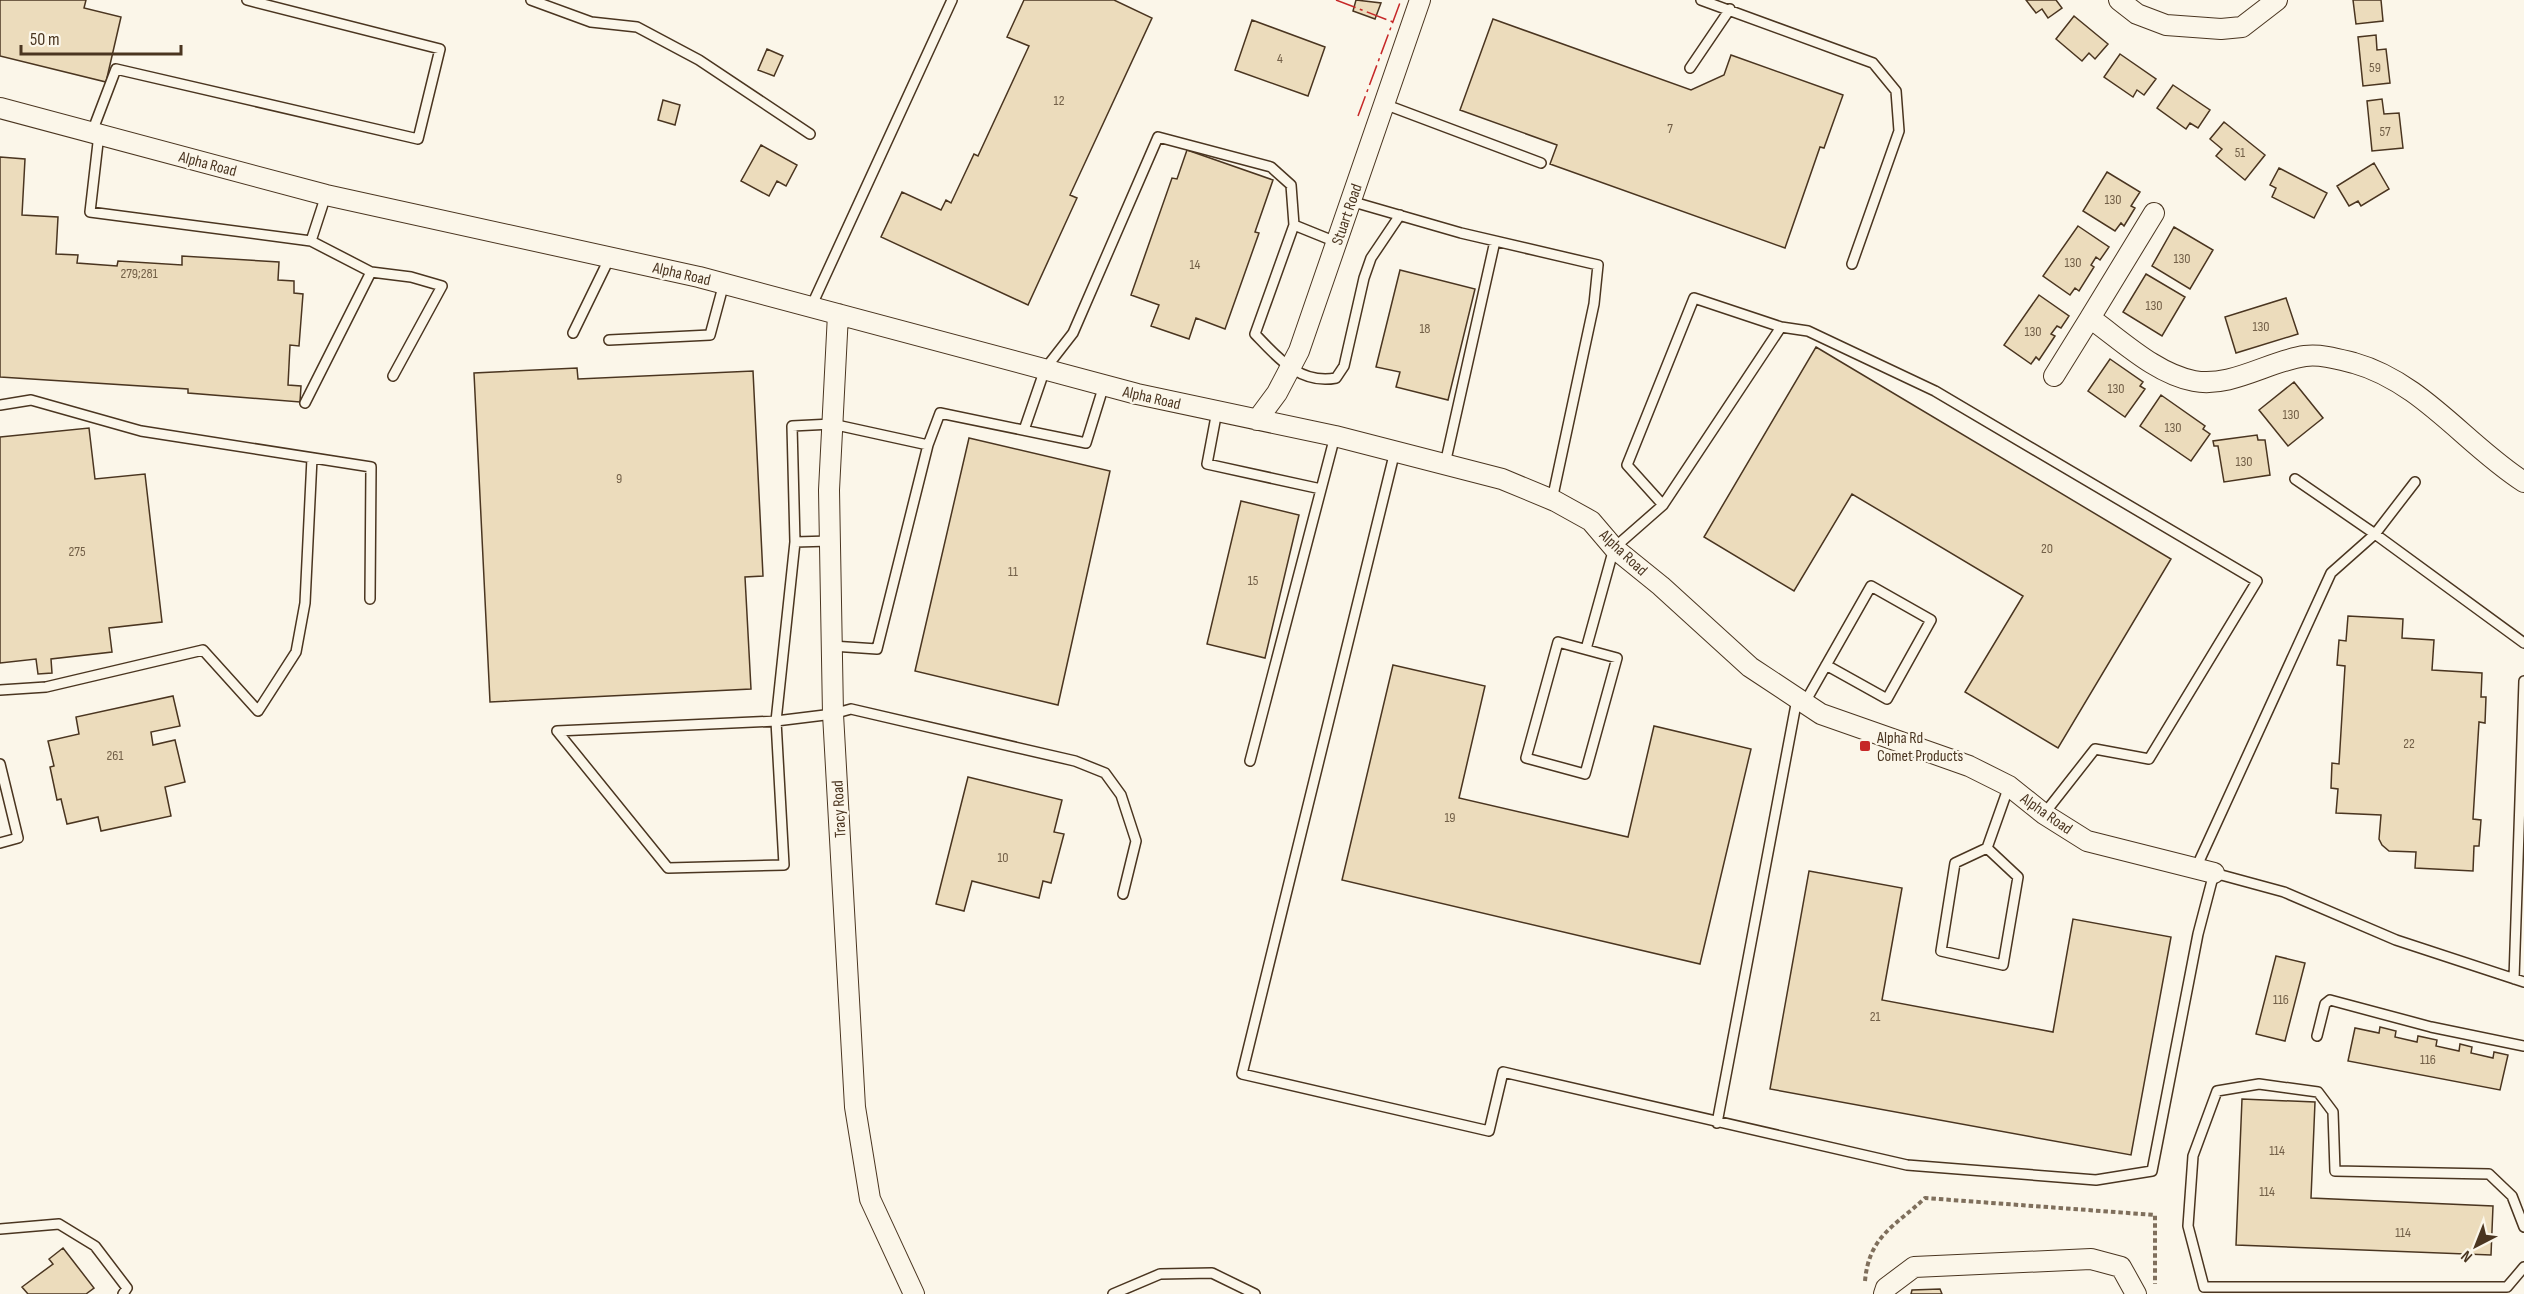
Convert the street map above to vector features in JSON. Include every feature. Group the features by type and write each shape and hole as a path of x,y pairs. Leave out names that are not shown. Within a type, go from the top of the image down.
{"street":[{"name":"Stuart Road","path":"1257,420 1277,393 1299,351 1420,0"},
{"path":"2119,0 2138,14 2166,25 2221,29 2242,27 2277,0"},
{"name":"Alpha Road","path":"0,108 326,195 724,283 1104,386 1335,436 1502,479 1552,500 1591,521 1614,548 1661,586 1750,668 1821,714 1969,766 2009,786 2044,814 2087,841 2205,870"},
{"path":"2055,376 2154,213"},
{"name":"Tracy Road","path":"838,314 832,424 830,541 833,714 855,1107 870,1200 914,1294"},
{"path":"2090,318 2157,364 2196,381 2221,380 2312,356 2334,358 2376,371 2427,404 2524,482"},
{"path":"1884,1294 1886,1288 1914,1267 2091,1259 2121,1267 2136,1294"}],"lane":[{"path":"247,0 440,49 418,139 116,69 96,133 90,212 311,241 370,272 411,278 442,286 393,376"},
{"path":"531,0 591,22 637,27 699,60 810,134"},
{"path":"811,307 952,0"},
{"path":"1701,0 1873,63 1896,91 1899,132 1852,264"},
{"path":"1690,68 1730,9"},
{"path":"1384,104 1541,163"},
{"path":"1024,430 1045,369 1073,333 1158,137 1270,167 1292,185 1294,225 1255,334 1289,369 1323,381 1336,378 1344,366 1364,278 1371,258 1400,215"},
{"path":"311,241 326,195"},
{"path":"1350,201 1495,241 1598,265 1595,295 1552,500"},
{"path":"1294,225 1336,242"},
{"path":"1445,464 1495,241"},
{"path":"573,333 610,257"},
{"path":"305,403 370,272"},
{"path":"609,340 710,335 724,283"},
{"path":"1663,505 1627,465 1694,298 1781,327 1808,331 1935,391 2257,581 2149,759 2095,749 2044,814"},
{"path":"1586,649 1614,548 1663,505 1781,327"},
{"path":"832,646 877,649 928,445 940,413 1086,443 1104,386"},
{"path":"0,405 30,400 141,431 371,467 370,599"},
{"path":"1217,411 1207,464 1321,489"},
{"path":"928,445 832,424 792,426 795,542 776,721 784,865 668,868 557,731 776,721 833,714 851,709 1075,761 1106,773 1121,795 1136,841 1123,894"},
{"path":"1250,761 1335,436"},
{"path":"1395,451 1242,1074 1490,1131 1503,1072 1907,1165 2096,1180 2152,1171 2198,934 2205,870 2331,573 2375,534 2415,482"},
{"path":"0,690 46,687 203,650 258,711 296,652 305,603 312,458"},
{"path":"2295,479 2375,534 2524,643"},
{"path":"795,542 830,541"},
{"path":"1717,1123 1801,702 1826,665 1871,586 1932,620 1887,699 1826,665"},
{"path":"1558,642 1586,649 1617,658 1585,774 1526,758 1558,642"},
{"path":"2514,980 2524,681"},
{"path":"0,764 18,838 0,843"},
{"path":"1987,848 2018,877 2003,965 1941,951 1955,863 1987,848 2009,786"},
{"path":"2205,870 2284,892 2396,940 2524,982"},
{"path":"2317,1036 2325,1004 2330,1000 2431,1027 2524,1046"},
{"path":"2524,1227 2512,1196 2488,1174 2335,1171 2333,1112 2318,1092 2259,1084 2217,1091 2193,1156 2188,1226 2204,1287 2507,1287 2524,1267"},
{"path":"0,1228 59,1224 95,1246 127,1288 123,1294"},
{"path":"1113,1294 1161,1274 1212,1273 1255,1294"}],"path":[{"path":"1865,1283 1867,1262 1876,1241 1925,1198 2155,1215 2155,1294"}],"building":[{"path":"0,0 86,0 84,8 121,17 106,82 0,56"},
{"path":"1024,0 1114,0 1152,18 1070,195 1077,198 1028,305 881,237 902,192 941,210 946,200 951,203 974,154 978,156 1029,46 1007,37"},
{"path":"1356,0 1381,3 1375,19 1353,11"},
{"path":"2026,0 2056,0 2062,8 2048,18 2042,9 2036,13"},
{"path":"2353,0 2381,0 2383,21 2356,24"},
{"path":"2074,16 2108,44 2095,59 2089,53 2082,61 2056,39"},
{"path":"1493,19 1691,90 1724,75 1731,55 1843,95 1824,148 1820,147 1785,248 1550,164 1557,145 1460,110"},
{"path":"1252,20 1325,47 1308,96 1235,70"},
{"path":"2376,35 2377,50 2386,49 2390,83 2363,86 2358,37"},
{"path":"767,49 783,56 774,76 758,70"},
{"path":"2120,54 2156,79 2144,95 2137,90 2133,97 2104,77"},
{"path":"2173,85 2210,110 2198,128 2190,123 2186,129 2157,108"},
{"path":"2382,99 2384,114 2399,113 2403,148 2372,151 2367,101"},
{"path":"663,100 680,105 675,125 658,120"},
{"path":"2224,122 2265,155 2245,180 2216,156 2222,149 2210,139"},
{"path":"761,145 797,165 786,186 777,181 769,196 741,181"},
{"path":"1187,150 1273,180 1255,232 1259,233 1225,329 1196,318 1189,339 1151,326 1159,305 1131,295 1172,178 1177,179"},
{"path":"0,157 25,159 22,215 58,217 56,254 78,255 77,263 117,266 118,261 182,265 182,256 279,262 278,280 294,281 294,293 303,294 299,346 290,345 288,385 301,386 300,402 188,393 188,389 0,377"},
{"path":"2374,163 2389,189 2361,206 2358,201 2349,206 2337,186"},
{"path":"2279,168 2327,193 2314,218 2272,197 2276,188 2270,185"},
{"path":"2107,172 2140,192 2131,206 2135,208 2124,226 2121,223 2115,231 2083,211"},
{"path":"2078,226 2109,247 2100,260 2096,257 2091,265 2094,267 2079,291 2075,288 2070,295 2043,276"},
{"path":"2174,227 2213,250 2190,289 2152,266"},
{"path":"1400,270 1475,289 1448,400 1396,387 1400,372 1376,367"},
{"path":"2146,274 2185,297 2162,336 2123,312"},
{"path":"2039,295 2069,316 2061,328 2057,326 2051,334 2055,336 2039,360 2036,357 2031,364 2004,345"},
{"path":"2286,298 2298,334 2236,353 2225,317"},
{"path":"1816,347 2171,559 2058,748 1965,692 2023,596 1852,494 1794,591 1704,537"},
{"path":"2110,359 2143,382 2140,386 2145,389 2125,417 2088,391"},
{"path":"577,368 578,379 753,371 763,576 745,577 751,689 490,702 474,373"},
{"path":"2294,382 2323,418 2288,446 2259,410"},
{"path":"2161,395 2205,426 2203,429 2210,434 2191,461 2140,426"},
{"path":"89,428 95,479 145,474 162,622 109,628 112,652 51,659 52,673 38,674 36,659 0,663 0,437"},
{"path":"2257,435 2258,440 2265,440 2270,475 2224,482 2218,446 2214,446 2213,441"},
{"path":"969,438 1110,471 1058,705 915,671"},
{"path":"1241,501 1299,515 1265,658 1207,644"},
{"path":"2348,616 2403,619 2402,638 2434,640 2432,670 2482,673 2481,697 2486,697 2485,723 2479,722 2473,819 2481,820 2479,846 2474,846 2473,871 2415,868 2416,852 2389,851 2382,845 2379,839 2381,815 2336,813 2338,789 2331,788 2332,763 2339,764 2345,666 2337,665 2339,640 2346,641"},
{"path":"1393,665 1485,686 1459,798 1628,837 1654,726 1751,749 1700,964 1342,880"},
{"path":"173,696 180,726 151,732 153,745 175,740 185,782 165,787 171,816 101,831 98,817 67,824 61,799 57,800 50,767 54,766 48,741 79,734 76,717"},
{"path":"968,777 1062,800 1054,832 1064,834 1051,883 1043,881 1039,898 972,881 964,911 936,904"},
{"path":"1809,871 1902,888 1882,1000 2053,1032 2073,919 2171,937 2131,1155 1770,1089"},
{"path":"2276,956 2305,963 2285,1041 2256,1034"},
{"path":"2380,1027 2396,1031 2395,1037 2417,1042 2418,1036 2437,1040 2436,1046 2459,1051 2460,1044 2472,1047 2471,1053 2493,1058 2494,1052 2508,1055 2500,1090 2348,1061 2355,1028 2379,1033"},
{"path":"2242,1099 2315,1102 2311,1198 2493,1206 2491,1255 2236,1245"},
{"path":"63,1248 94,1288 86,1294 28,1294 22,1287 53,1264 49,1259"},
{"path":"1940,1289 1942,1294 1911,1294 1912,1290"}],"power":[{"path":"1336,0 1393,22"},
{"path":"1358,116 1401,0"}],"place":[{"name":"Alpha Rd Comet Products","path":"1865,746"}]}
